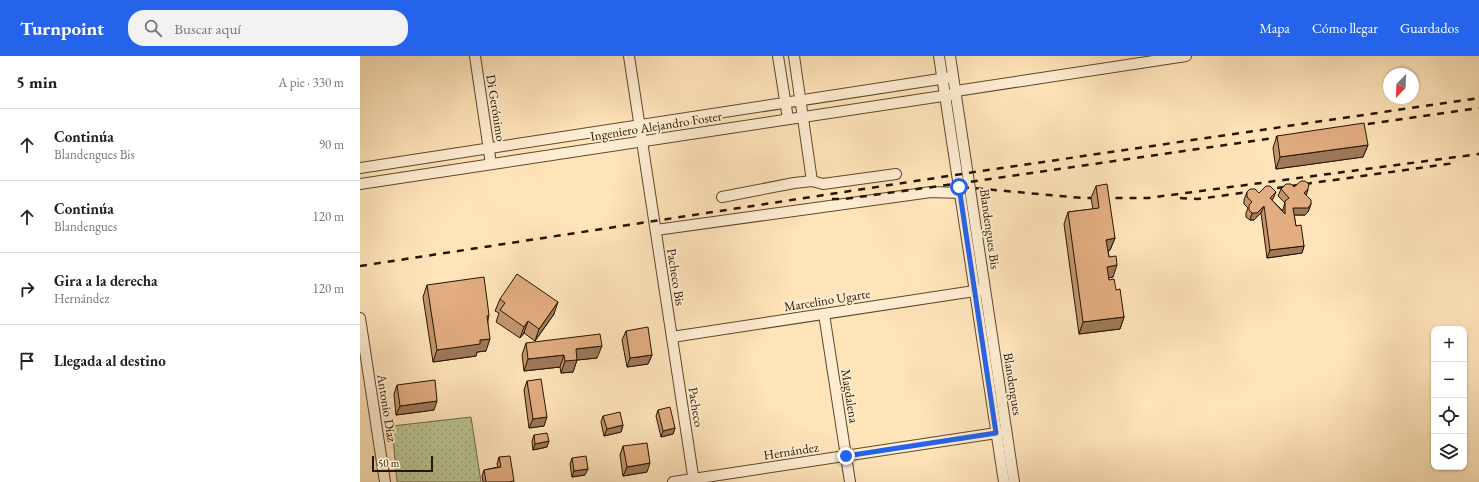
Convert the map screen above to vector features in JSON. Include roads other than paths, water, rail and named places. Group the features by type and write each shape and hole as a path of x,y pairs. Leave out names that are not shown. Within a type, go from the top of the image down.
{"street":[{"name":"Di Gerónimo","path":"475,56 491,164"},
{"name":"Pacheco Bis","path":"629,56 672,336"},
{"path":"778,56 788,119"},
{"path":"794,56 812,181"},
{"name":"Blandengues Bis","path":"939,56 975,291"},
{"name":"Blandengues Bis","path":"950,56 985,289"},
{"name":"Ingeniero Alejandro Foster","path":"360,184 945,95 956,92 1186,56"},
{"name":"Ingeniero Alejandro Foster","path":"360,168 953,77"},
{"path":"722,197 794,183 812,181 823,184 896,174"},
{"path":"655,226 931,192 960,193"},
{"name":"Marcelino Ugarte","path":"672,336 985,289"},
{"name":"Blandengues","path":"985,289 1002,432 1004,482"},
{"name":"Blandengues","path":"975,291 1002,432 1014,482"},
{"name":"Magdalena","path":"824,314 850,482"},
{"name":"Antonio Díaz","path":"360,318 363,362 385,482"},
{"name":"Pacheco","path":"672,336 694,480"},
{"name":"Hernández","path":"673,482 1002,432"}],"railway":[{"path":"360,266 968,173 1479,98"},
{"path":"1354,126 1479,108"},
{"path":"832,199 844,199 969,182 1287,136"},
{"path":"962,187 1082,198 1148,198 1479,154"},
{"path":"1180,198 1198,199 1455,163"}]}
